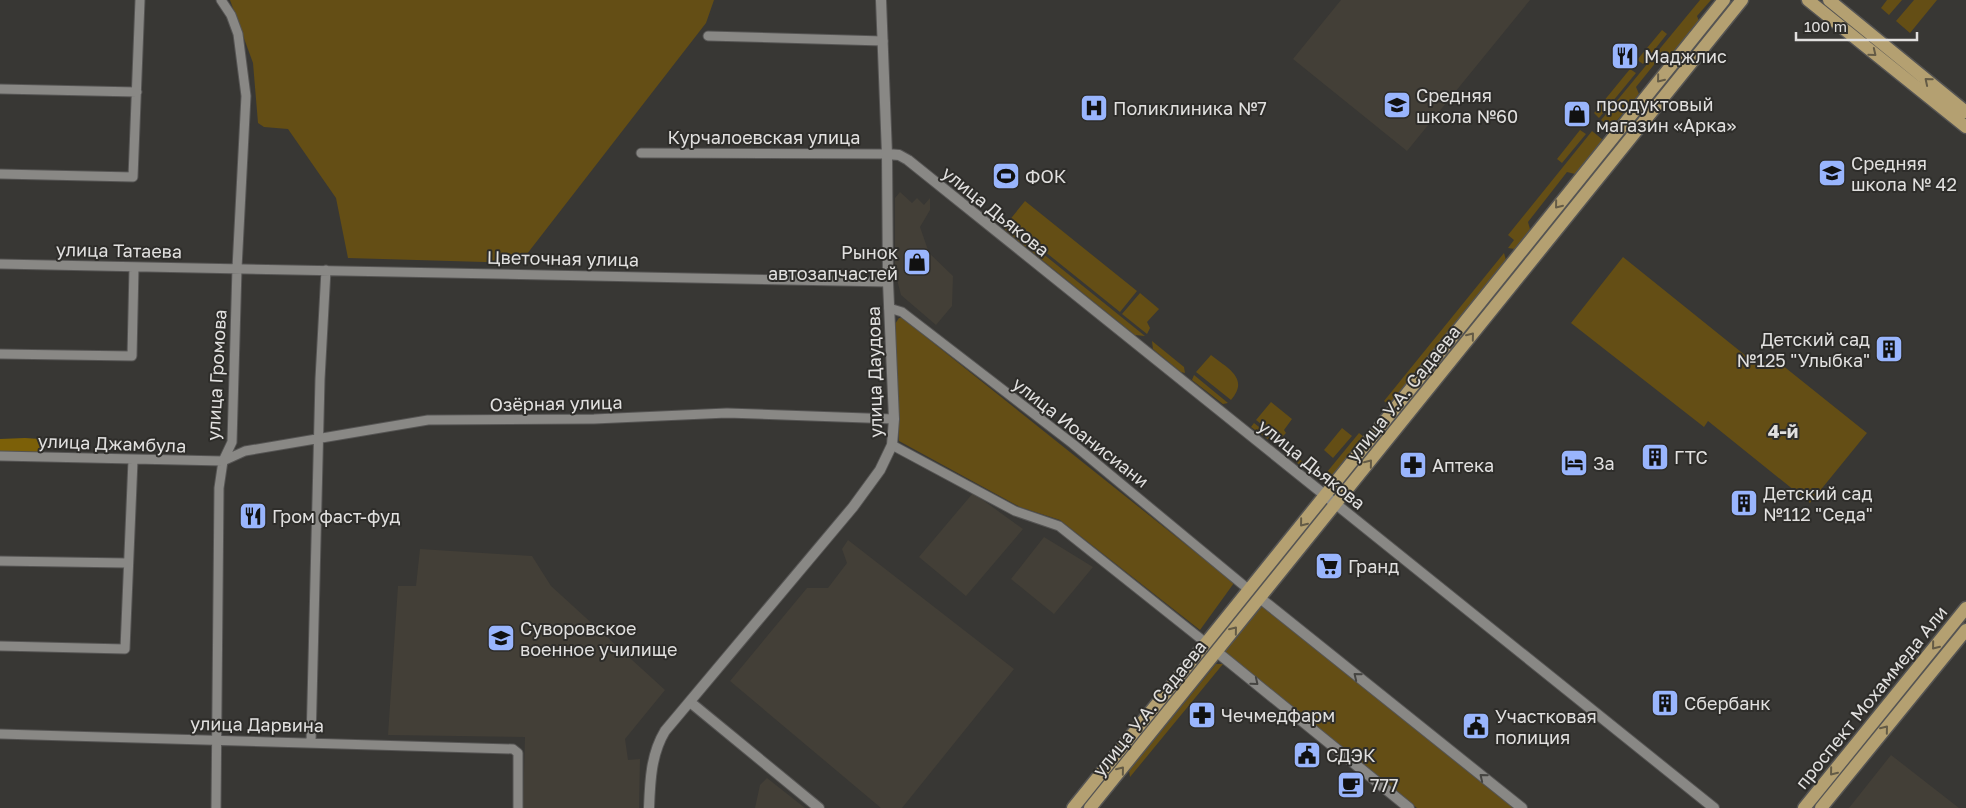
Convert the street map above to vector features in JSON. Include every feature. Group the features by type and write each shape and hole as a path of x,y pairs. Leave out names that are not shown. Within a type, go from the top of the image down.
{"main road":[{"name":"улица У.А. Садаева","path":"1073,808 1724,0"},
{"name":"улица У.А. Садаева","path":"1090,808 1742,0"},
{"path":"1808,0 1966,128"},
{"path":"1829,0 1966,112"},
{"name":"проспект Мохаммеда Али","path":"1804,808 1966,608"},
{"name":"проспект Мохаммеда Али","path":"1821,808 1966,630"}],"street":[{"path":"0,174 133,178 140,0"},
{"name":"улица Громова","path":"216,808 219,488 223,461 232,442 237,268 246,96 238,34 231,14 221,0"},
{"name":"улица Даудова","path":"649,808 653,758 657,745 690,702 853,507 880,470 892,445 894,419 888,282 881,0"},
{"path":"708,36 883,41"},
{"path":"0,89 137,92"},
{"name":"Курчалоевская улица","path":"640,153 886,154"},
{"name":"улица Дьякова","path":"886,154 899,155 908,160 1714,808"},
{"name":"улица Татаева","path":"0,264 237,268"},
{"path":"0,354 132,356 134,267"},
{"name":"Цветочная улица","path":"237,268 888,282"},
{"path":"311,742 319,439 326,270"},
{"name":"улица Иоанисиани","path":"889,308 902,312 1073,444 1248,590"},
{"name":"Озёрная улица","path":"223,461 246,452 428,420 594,420 727,413 894,419"},
{"path":"892,445 1015,511 1059,526 1206,643"},
{"name":"улица Джамбула","path":"0,456 223,461"},
{"path":"0,646 125,649 127,563 133,460"},
{"path":"0,560 127,563"},
{"path":"1260,598 1522,808"},
{"path":"1217,652 1410,808"},
{"path":"690,702 819,808"},
{"name":"улица Дарвина","path":"0,734 513,749 518,754 518,808"}],"shaded area":[{"path":"230,0 714,0 706,23 520,263 348,258 336,198 288,129 264,127 258,123 253,63"},
{"name":"Средняя школа №60","path":"1341,0 1530,0 1407,151 1293,59"},
{"path":"1700,0 1711,0 1697,16 1699,21 1664,63 1657,61 1636,87 1639,94 1614,124 1607,125 1601,120"},
{"path":"1887,0 1902,0 1889,15 1881,8"},
{"path":"1914,0 1937,0 1910,33 1896,21"},
{"path":"1662,30 1667,34 1643,64 1637,60"},
{"path":"1630,69 1636,73 1599,118 1594,113"},
{"path":"1580,130 1586,134 1562,163 1557,159"},
{"path":"1592,131 1603,140 1575,174 1567,172 1528,222 1530,229 1515,249 1508,248 1514,240 1508,235"},
{"name":"Рынок автозапчастей","path":"900,192 912,203 917,198 924,205 930,198 930,210 920,227 929,253 953,276 952,306 936,325 901,295 895,272 895,198"},
{"path":"1025,201 1137,291 1120,312 1008,222"},
{"path":"1006,224 1145,336 1135,335 1005,230"},
{"path":"1504,253 1506,260 1389,405 1384,401"},
{"path":"1623,257 1756,364 1777,361 1867,433 1810,503 1708,421 1704,427 1571,323"},
{"path":"1140,293 1159,309 1147,322 1150,328 1147,334 1122,314"},
{"path":"899,318 902,318 1234,583 1200,630 1060,520 1020,507 899,441 895,324"},
{"path":"1152,341 1184,367 1185,373 1181,372 1153,349"},
{"path":"1211,355 1229,369 1237,380 1238,386 1231,400 1196,372"},
{"path":"1194,375 1228,403 1223,404 1192,380"},
{"path":"1271,402 1292,419 1284,430 1286,433 1280,439 1256,420"},
{"path":"1254,423 1278,442 1273,443 1251,427"},
{"path":"1342,428 1352,436 1333,458 1324,450"},
{"path":"1359,433 1364,437 1331,478 1327,472"},
{"path":"0,439 40,439 47,443 47,447 36,453 0,452"},
{"path":"1294,455 1320,475 1317,479 1291,458"},
{"path":"973,493 1023,529 966,596 919,557"},
{"path":"1044,537 1093,567 1054,614 1011,579"},
{"path":"848,540 1014,669 902,808 881,808 730,681 807,588 828,588 847,563 842,549"},
{"name":"Суворовское военное училище","path":"420,549 532,556 551,586 665,690 625,739 628,760 640,759 639,808 523,808 525,737 388,735 398,586 416,586"},
{"path":"1263,605 1515,808 1417,808 1224,653"},
{"path":"1216,664 1223,664 1130,777 1129,771"},
{"path":"1891,755 1959,808 1849,808"},
{"path":"767,778 805,808 755,808 760,785"}],"place":[{"name":"Маджлис","path":"1625,56"},
{"name":"Средняя школа №60","path":"1397,105"},
{"name":"Поликлиника №7","path":"1094,108"},
{"name":"продуктовый магазин «Арка»","path":"1577,114"},
{"name":"Средняя школа № 42","path":"1832,173"},
{"name":"ФОК","path":"1006,176"},
{"name":"Рынок автозапчастей","path":"917,262"},
{"name":"Детский сад №125 \"Улыбка\"","path":"1889,349"},
{"name":"ГТС","path":"1655,457"},
{"name":"За","path":"1574,463"},
{"name":"Аптека","path":"1413,465"},
{"name":"Детский сад №112 \"Седа\"","path":"1744,503"},
{"name":"Гром фаст-фуд","path":"253,516"},
{"name":"Гранд","path":"1329,566"},
{"name":"Суворовское военное училище","path":"501,638"},
{"name":"Сбербанк","path":"1665,703"},
{"name":"Чечмедфарм","path":"1202,715"},
{"name":"Участковая полиция","path":"1476,726"},
{"name":"СДЭК","path":"1307,755"},
{"name":"777","path":"1351,785"}],"district":[{"name":"4-й","path":"1783,430"}]}
